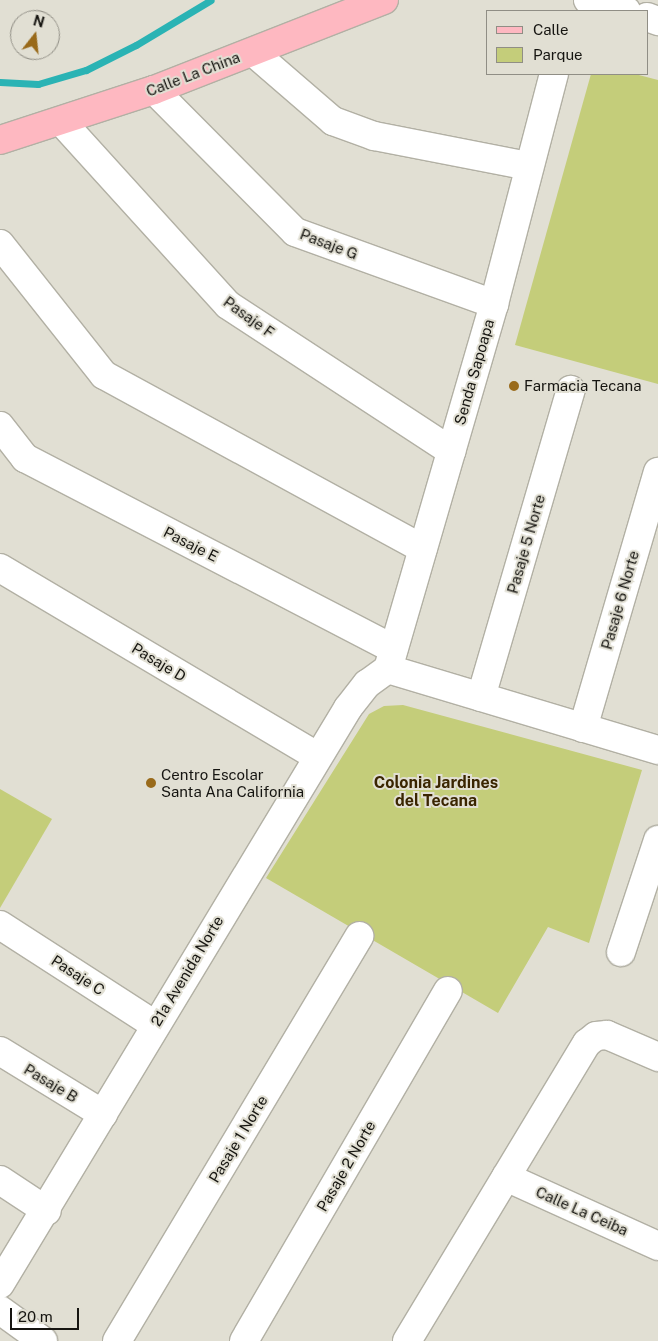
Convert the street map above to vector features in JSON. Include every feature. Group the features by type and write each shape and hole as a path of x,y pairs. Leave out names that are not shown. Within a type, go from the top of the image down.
{"main road":[{"name":"Calle La China","path":"0,140 154,90 384,0"}],"street":[{"path":"588,0 623,10"},
{"path":"253,52 297,93 333,121 374,136 528,166"},
{"name":"Senda Sapoapa","path":"391,659 494,304 528,166 554,75"},
{"name":"Pasaje G","path":"154,90 296,232 494,304"},
{"name":"Pasaje F","path":"61,121 228,305 451,451"},
{"path":"0,244 104,375 422,548"},
{"name":"Pasaje 5 Norte","path":"481,697 571,390"},
{"name":"Pasaje E","path":"0,426 25,458 391,659 481,697 658,750"},
{"name":"Pasaje 6 Norte","path":"583,728 658,472"},
{"name":"Pasaje D","path":"0,568 318,756"},
{"name":"21a Avenida Norte","path":"0,1284 46,1211 155,1025 348,708 367,684 391,659"},
{"path":"621,952 658,840"},
{"name":"Pasaje C","path":"0,925 155,1025"},
{"name":"Pasaje 1 Norte","path":"117,1341 358,936"},
{"name":"Pasaje 2 Norte","path":"244,1341 448,991"},
{"path":"407,1341 587,1043 596,1036 607,1035 658,1057"},
{"name":"Pasaje B","path":"0,1051 103,1114"},
{"name":"Calle La Ceiba","path":"506,1177 658,1246"},
{"path":"0,1180 46,1211"},
{"path":"0,1310 43,1341"}],"green space":[{"path":"591,75 639,75 658,80 658,384 515,345"},
{"path":"403,705 642,770 589,943 548,927 498,1013 266,878 369,714 384,706"},
{"path":"0,789 52,819 0,908"}],"waterway":[{"path":"0,82 38,84 86,70 136,45 211,0"}],"place":[{"name":"Farmacia Tecana","path":"514,386"},
{"name":"Centro Escolar Santa Ana California","path":"151,783"}],"district":[{"name":"Colonia Jardines del Tecana","path":"436,792"}]}
